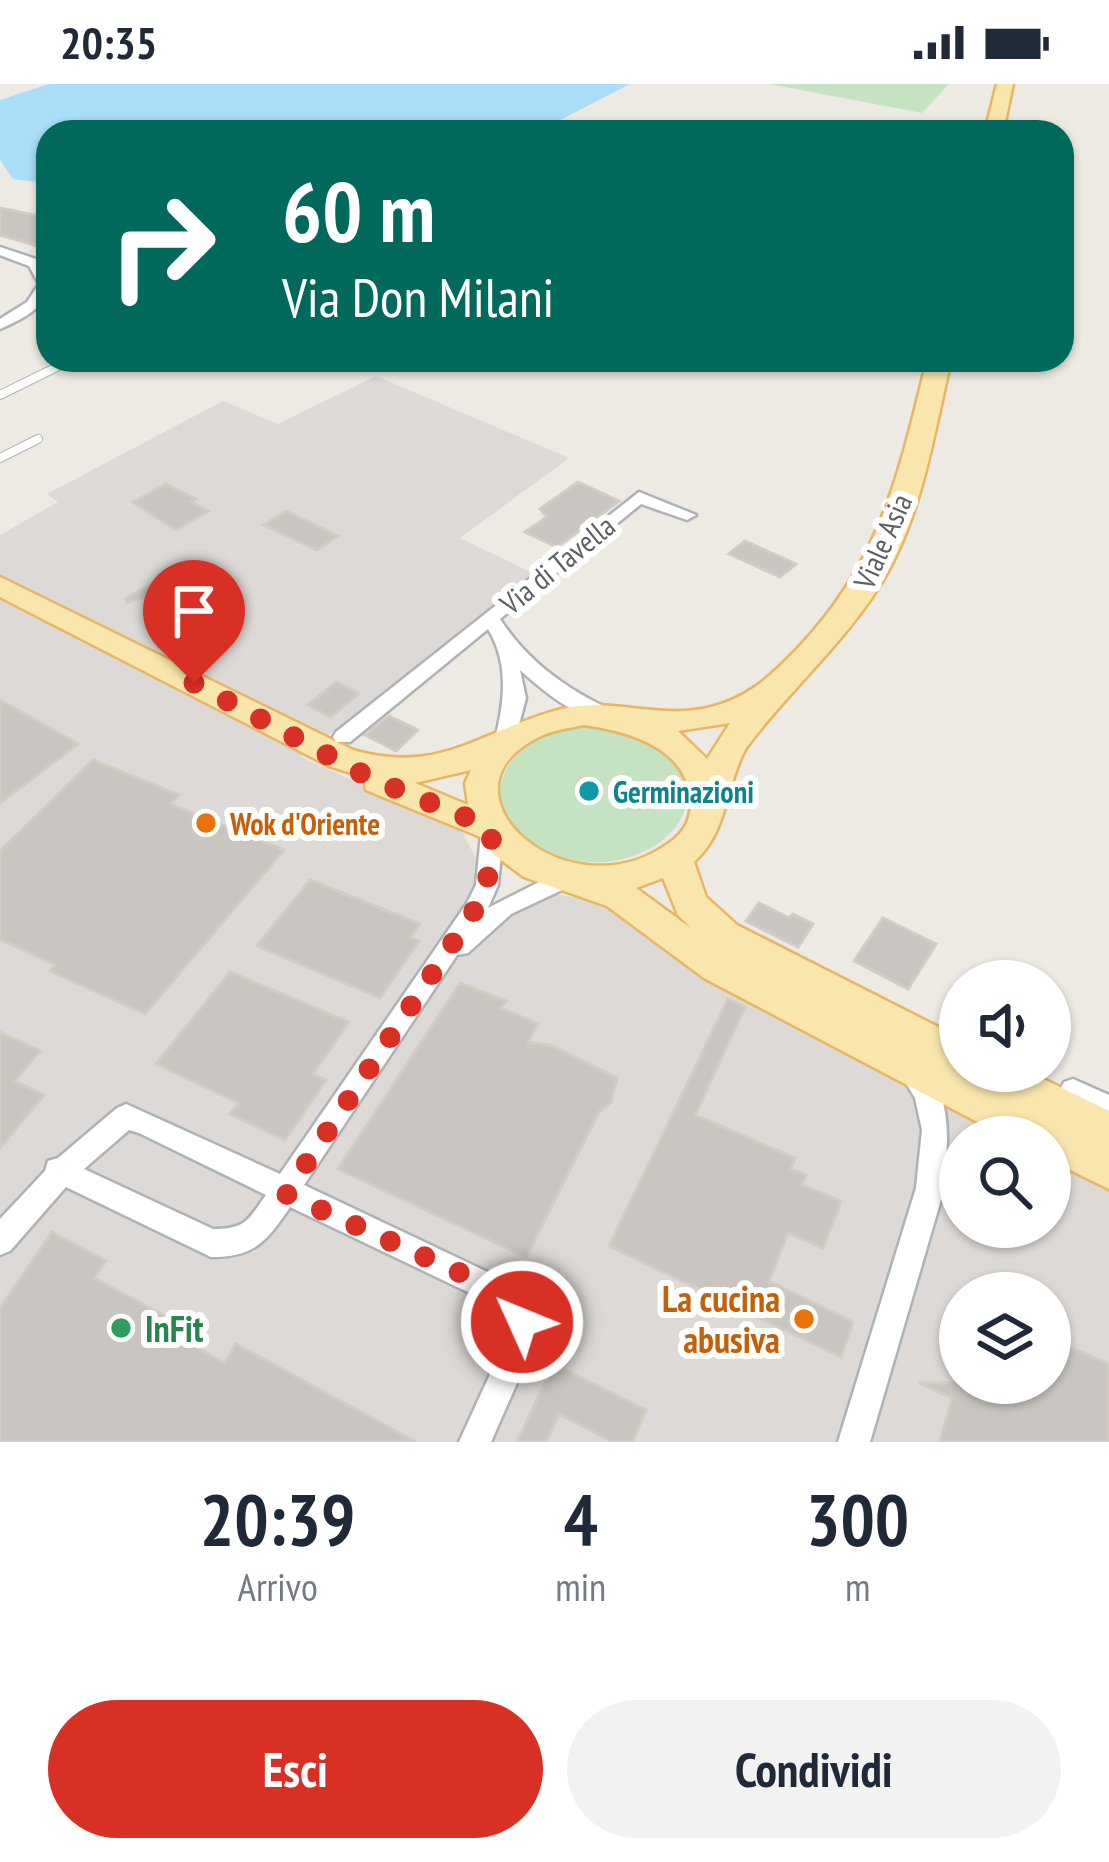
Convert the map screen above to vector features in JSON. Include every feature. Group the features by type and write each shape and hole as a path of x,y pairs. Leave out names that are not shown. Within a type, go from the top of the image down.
{"main road":[{"path":"997,120 1005,84"},
{"name":"Viale Asia","path":"709,797 726,749 827,640 880,560 902,506 936,372"},
{"path":"0,586 388,773 428,774 548,720 602,714 638,721 709,719 773,694"},
{"path":"575,878 632,875 674,857 697,836 709,797 693,757 670,735 638,721"},
{"path":"490,831 479,788 484,769 504,743"},
{"path":"342,747 372,779 490,831 516,857 620,896 717,968 1005,1116"},
{"path":"674,857 691,905 724,936 939,1047"},
{"path":"1029,1092 1109,1132"},
{"path":"1071,1150 1109,1169"}],"street":[{"path":"0,251 36,266"},
{"path":"0,325 36,299"},
{"name":"Via di Tavella","path":"342,747 639,497 687,515"},
{"name":"Via di Tavella","path":"490,618 505,643 556,691 602,714"},
{"name":"Via di Tavella","path":"504,743 516,698 505,643"},
{"path":"58,1170 211,1244 232,1244 256,1233 442,963 487,885 490,831"},
{"path":"442,963 503,908 575,878"},
{"path":"854,1442 930,1188 932,1110 908,1066"},
{"path":"1072,1090 1109,1108"},
{"path":"0,1241 58,1170 126,1116 498,1290 514,1305 524,1333 475,1442"},
{"path":"930,1188 939,1180"}],"lane":[{"path":"0,395 47,372"},
{"path":"0,458 38,439"}],"shaded area":[{"path":"376,376 569,458 460,538 532,573 301,757 461,830 477,860 476,924 554,894 598,901 973,1116 939,1116 939,1248 1071,1248 1071,1168 1109,1187 1109,1442 0,1442 0,535 58,502 47,494 223,401 278,424"}],"green space":[{"path":"769,84 949,84 922,113"},
{"path":"610,727 659,750 683,777 686,806 672,831 645,851 609,861 568,859 526,841 512,828 500,798 502,782 517,754 555,731"}],"water":[{"path":"49,84 630,84 560,120 36,120 36,182 13,179 0,160 0,100"}],"building":[{"path":"0,208 36,216 36,246 0,235"},
{"path":"578,482 619,501 557,547 525,532 547,517 540,509"},
{"path":"166,484 196,499 191,502 208,511 176,530 133,502"},
{"path":"286,511 338,536 317,550 264,525"},
{"path":"745,541 796,564 780,577 729,554"},
{"path":"179,567 187,588 127,602 126,599"},
{"path":"336,682 359,693 331,717 308,705"},
{"path":"0,700 78,744 0,803"},
{"path":"389,716 418,730 396,751 365,735"},
{"path":"93,760 179,795 170,804 284,850 145,1014 50,971 55,965 0,939 0,851"},
{"path":"310,880 420,924 410,938 419,941 380,998 257,946"},
{"path":"759,903 813,924 798,947 746,921"},
{"path":"883,918 936,944 908,989 854,961"},
{"path":"230,972 349,1022 313,1074 326,1080 285,1140 230,1114 239,1103 156,1064"},
{"path":"460,983 506,1001 501,1008 538,1024 528,1042 552,1046 617,1078 611,1102 599,1112 526,1257 338,1169"},
{"path":"728,999 745,1007 695,1115 795,1158 791,1169 806,1175 802,1185 841,1201 823,1248 788,1233 769,1281 853,1322 841,1357 609,1246"},
{"path":"0,1032 40,1051 15,1081 44,1095 0,1148"},
{"path":"52,1232 106,1261 94,1278 195,1332 188,1342 224,1363 236,1344 416,1442 0,1442 0,1308"},
{"path":"1071,1348 1109,1364 1109,1442 940,1442 950,1404 1071,1404"},
{"path":"554,1364 646,1410 632,1442 613,1442 559,1414 546,1442 517,1442"},
{"path":"919,1383 939,1383 939,1392"}],"place":[{"name":"Germinazioni","path":"589,791"},
{"name":"Wok d'Oriente","path":"206,823"},
{"name":"La cucina abusiva","path":"804,1319"},
{"name":"InFit","path":"121,1328"}],"route":[{"path":"194,683 341,758 372,779 473,820 492,834 487,885 476,908 286,1194 498,1290 514,1305 522,1322"}]}
